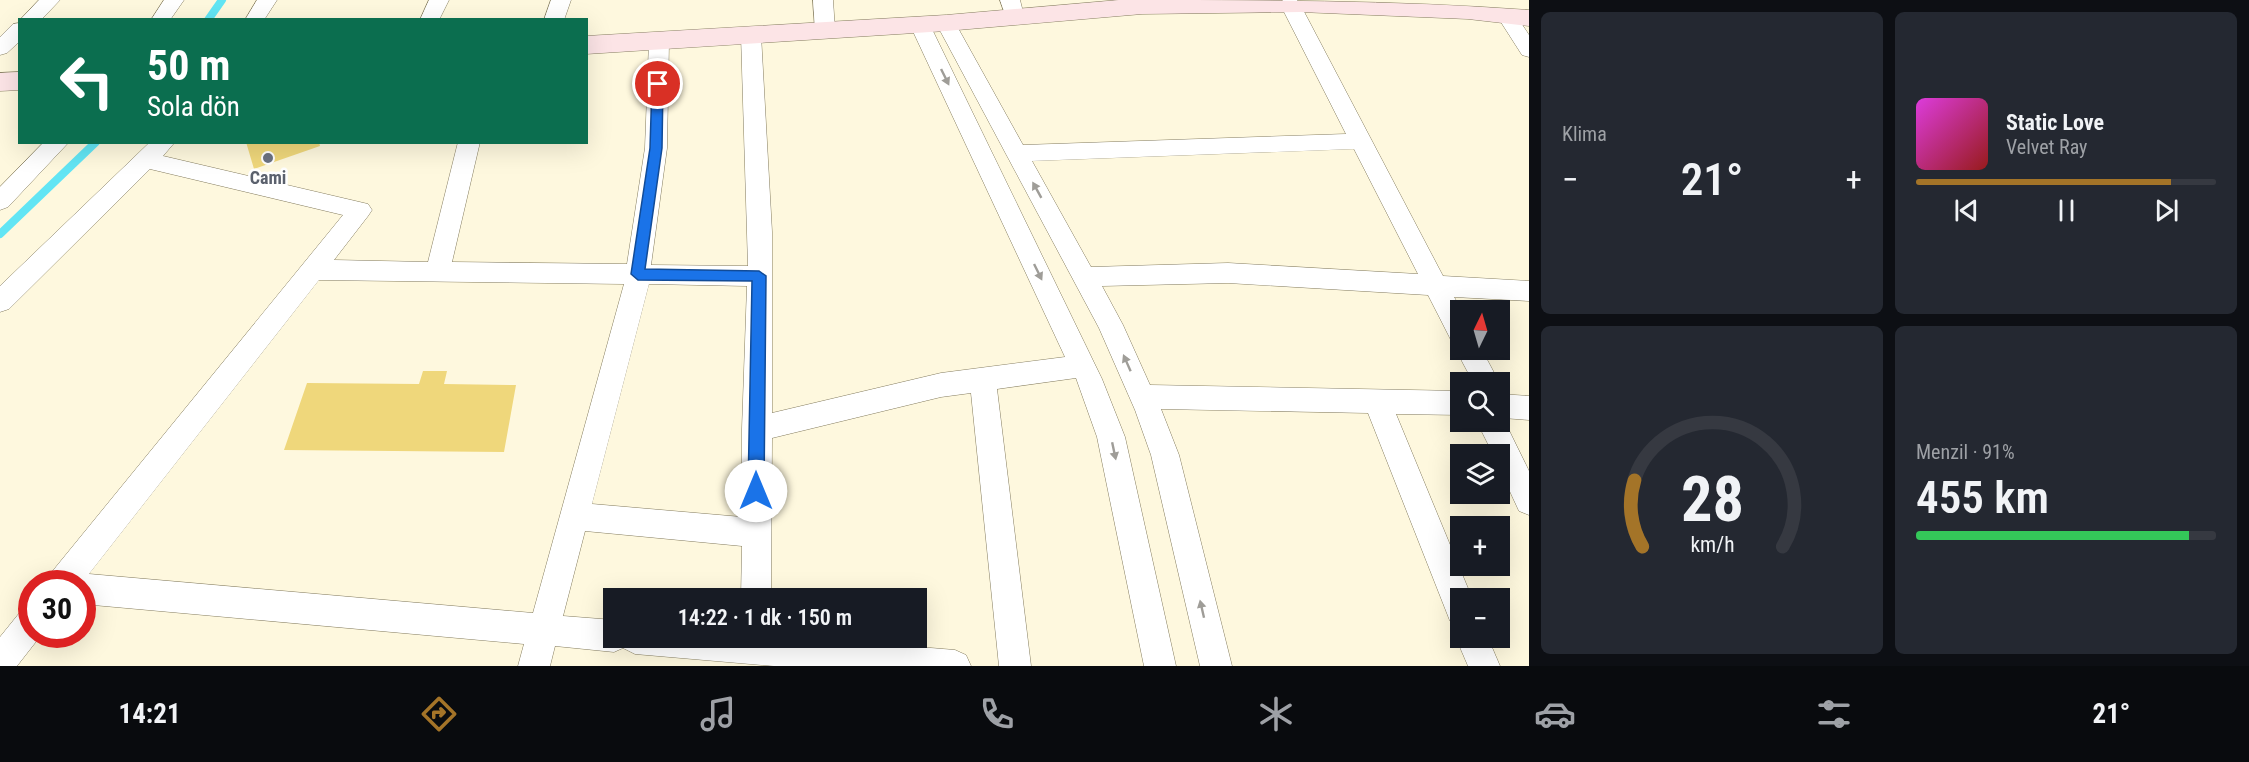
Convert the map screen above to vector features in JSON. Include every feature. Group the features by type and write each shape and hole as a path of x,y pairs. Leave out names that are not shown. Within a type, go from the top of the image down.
{"street":[{"path":"31,18 50,0"},
{"path":"161,18 174,0"},
{"path":"255,18 267,0"},
{"path":"430,18 439,0"},
{"path":"555,18 561,0"},
{"path":"822,0 825,30"},
{"path":"588,45 946,23 1012,8 1141,3 1296,3 1391,4 1518,17 1529,50"},
{"path":"1296,3 1362,141 1450,312"},
{"path":"946,23 1110,325 1142,397 1165,454 1216,666"},
{"path":"920,25 1083,366 1111,437 1160,666"},
{"path":"0,48 18,31"},
{"path":"752,35 759,232 756,588"},
{"path":"534,666 638,274 656,148 659,41"},
{"path":"0,82 18,81"},
{"path":"1016,153 1362,141"},
{"path":"0,201 56,144"},
{"path":"438,272 469,144"},
{"path":"0,302 155,151 360,210 73,570"},
{"path":"312,270 759,276"},
{"path":"1084,277 1228,273 1529,291"},
{"path":"756,429 941,385 1083,366"},
{"path":"983,380 1015,666"},
{"path":"1142,397 1450,403"},
{"path":"1377,401 1452,588"},
{"path":"1510,407 1529,408"},
{"path":"1496,432 1529,501"},
{"path":"574,516 756,533"},
{"path":"96,590 603,635"},
{"path":"0,662 18,640"},
{"path":"728,648 955,666"},
{"path":"1476,648 1484,666"}],"building":[{"name":"Cami","path":"247,144 320,144 320,146 254,169"},
{"path":"423,371 447,371 444,384 516,385 504,452 284,450 307,383 419,384"}],"waterway":[{"path":"209,18 222,0"},
{"path":"0,234 94,144"}],"place":[{"name":"Cami","path":"268,158"}],"route":[{"path":"658,84 656,148 638,274 759,276 756,491"}]}
